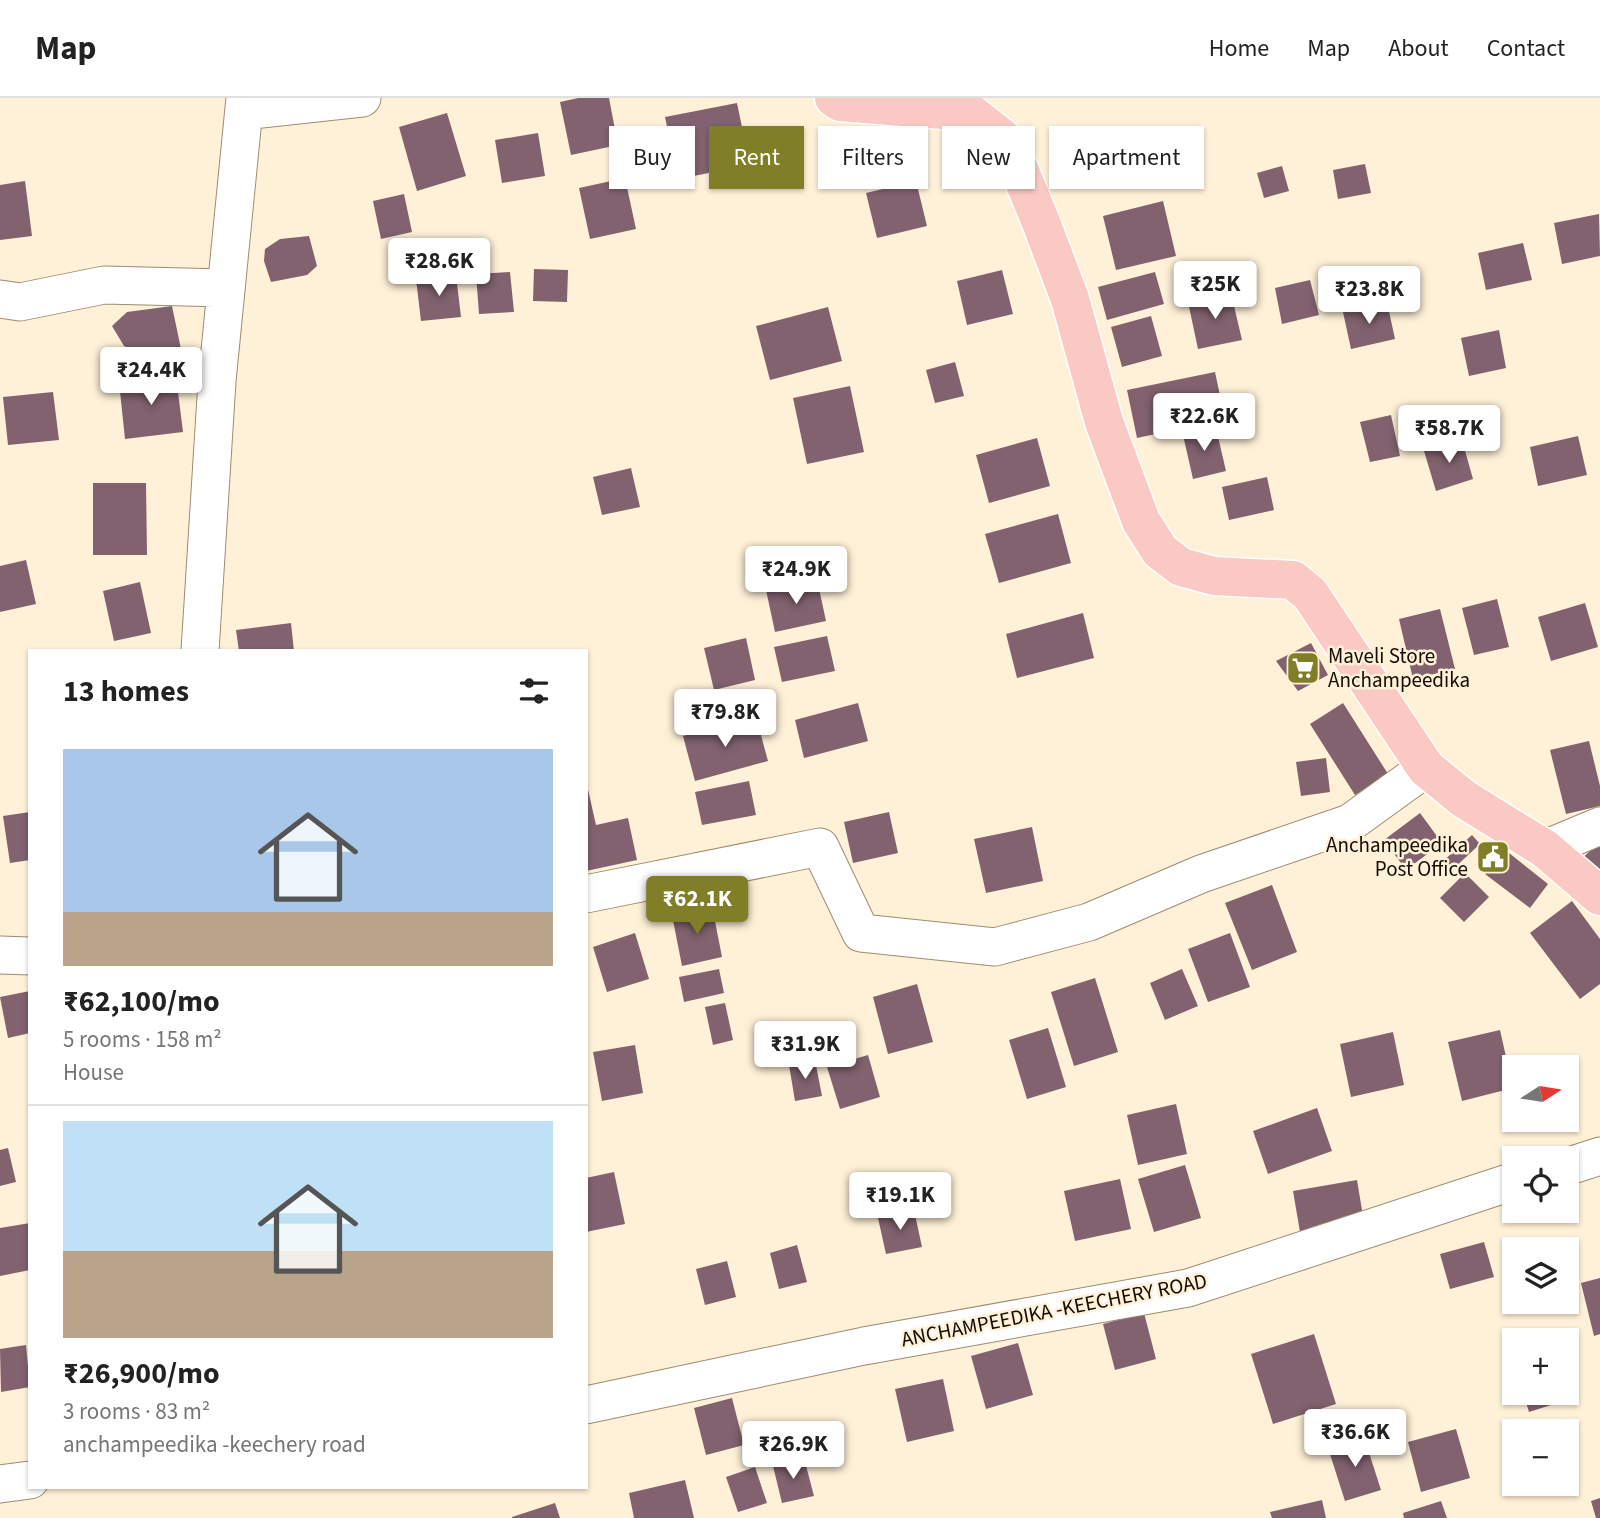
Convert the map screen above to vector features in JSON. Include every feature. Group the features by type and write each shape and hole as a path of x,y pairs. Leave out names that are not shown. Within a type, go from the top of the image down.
{"main road":[{"path":"834,98 840,102 885,108 921,107 969,112 1002,138 1019,169 1070,299 1104,422 1141,520 1160,551 1181,567 1214,576 1293,580 1310,594 1426,768 1464,800 1545,849 1600,896"}],"street":[{"path":"200,649 215,408 245,105 362,98"},
{"path":"0,299 20,302 104,285 226,288"},
{"path":"588,894 820,846 861,933 995,947 1089,922 1201,874 1350,823 1426,768"},
{"path":"1545,849 1600,826"},
{"path":"0,955 28,956"},
{"path":"1579,1163 1600,1156"},
{"name":"ANCHAMPEEDIKA -KEECHERY ROAD","path":"588,1405 864,1346 1188,1288 1502,1185"},
{"path":"0,1484 28,1480"}],"building":[{"path":"578,98 609,98 614,126 609,126 609,147 571,155 560,102"},
{"path":"737,103 742,126 709,126 709,173 695,176 695,126 667,126 665,117"},
{"path":"447,113 466,176 417,191 399,127"},
{"path":"538,133 545,176 502,183 495,140"},
{"path":"1365,164 1371,193 1338,199 1333,170"},
{"path":"1282,166 1289,191 1264,198 1257,173"},
{"path":"25,181 32,236 0,240 0,185"},
{"path":"609,181 609,189 627,189 636,229 590,239 579,188"},
{"path":"883,189 918,189 927,226 877,238 866,193"},
{"path":"404,194 412,232 381,239 373,201"},
{"path":"1163,201 1176,256 1116,270 1103,216"},
{"path":"1599,214 1600,256 1562,264 1554,223"},
{"path":"309,236 317,266 307,275 271,282 264,261 265,249 280,239"},
{"path":"1523,243 1532,280 1486,290 1478,253"},
{"path":"534,269 568,270 567,302 533,301"},
{"path":"1002,270 1013,314 967,325 957,281"},
{"path":"510,272 514,312 479,314 476,274"},
{"path":"1155,272 1164,304 1107,320 1098,287"},
{"path":"1376,274 1381,297 1350,303 1345,281"},
{"path":"456,275 461,317 421,321 416,279"},
{"path":"1310,280 1319,315 1282,324 1275,288"},
{"path":"1231,293 1242,340 1198,349 1188,302"},
{"path":"1387,302 1395,339 1351,349 1343,312"},
{"path":"172,306 181,349 144,356 124,346 112,326 127,312"},
{"path":"828,307 842,361 770,380 756,326"},
{"path":"1151,316 1162,356 1122,367 1111,327"},
{"path":"1499,330 1506,368 1469,376 1461,338"},
{"path":"955,362 964,396 935,403 926,370"},
{"path":"1215,372 1225,419 1137,438 1127,390"},
{"path":"176,376 183,432 125,439 119,382"},
{"path":"850,386 864,452 807,464 793,398"},
{"path":"53,392 59,440 8,445 3,397"},
{"path":"1391,415 1400,456 1370,462 1360,422"},
{"path":"1216,428 1226,471 1193,479 1183,435"},
{"path":"1578,436 1587,475 1538,486 1530,447"},
{"path":"1037,438 1050,486 989,503 976,455"},
{"path":"1462,440 1473,479 1436,491 1424,451"},
{"path":"631,468 640,507 602,515 593,477"},
{"path":"1267,477 1274,510 1229,520 1222,487"},
{"path":"93,483 146,483 147,555 93,555"},
{"path":"1058,514 1071,563 999,583 985,534"},
{"path":"26,560 36,604 0,612 0,566"},
{"path":"817,579 826,621 775,632 766,590"},
{"path":"140,582 151,633 114,641 103,591"},
{"path":"1497,599 1509,647 1474,655 1462,608"},
{"path":"1585,603 1598,647 1551,661 1538,617"},
{"path":"1440,609 1455,669 1413,679 1399,619"},
{"path":"1083,613 1094,658 1017,678 1006,634"},
{"path":"291,623 294,649 239,649 236,630"},
{"path":"827,636 835,671 782,682 774,647"},
{"path":"746,638 755,680 714,690 704,648"},
{"name":"Maveli Store Anchampeedika","path":"1311,643 1328,675 1298,691 1276,661"},
{"path":"858,703 868,741 804,758 795,720"},
{"path":"1343,703 1388,774 1355,795 1310,724"},
{"path":"756,717 768,761 695,781 683,736"},
{"path":"1589,741 1600,786 1600,806 1566,814 1550,750"},
{"path":"1326,758 1330,792 1301,796 1296,762"},
{"path":"749,781 756,815 702,825 695,792"},
{"path":"588,789 596,825 628,818 637,860 588,871"},
{"path":"28,812 28,860 10,863 3,816"},
{"path":"889,812 898,853 853,863 844,822"},
{"path":"1420,813 1442,843 1406,870 1384,840"},
{"path":"1032,827 1043,881 986,893 974,839"},
{"path":"1472,835 1480,844 1452,870 1443,861"},
{"path":"1600,842 1600,878 1579,861"},
{"path":"1504,849 1548,884 1530,908 1485,874"},
{"path":"1465,873 1489,897 1464,922 1440,898"},
{"path":"1272,885 1297,952 1252,970 1225,903"},
{"path":"1572,901 1600,939 1600,984 1580,999 1530,933"},
{"path":"712,906 722,957 682,966 672,915"},
{"path":"635,933 649,979 607,992 593,947"},
{"path":"1230,933 1250,987 1208,1002 1188,949"},
{"path":"719,969 724,993 684,1002 679,977"},
{"path":"1182,969 1198,1006 1165,1020 1150,983"},
{"path":"1095,978 1118,1052 1074,1066 1051,992"},
{"path":"917,984 933,1042 888,1054 873,997"},
{"path":"28,991 28,1033 8,1038 0,997"},
{"path":"725,1003 733,1040 713,1045 705,1007"},
{"path":"1048,1028 1066,1087 1027,1099 1009,1040"},
{"path":"1500,1030 1506,1055 1502,1055 1502,1091 1462,1101 1448,1042"},
{"path":"1393,1032 1404,1085 1351,1097 1340,1044"},
{"path":"635,1045 643,1093 602,1101 593,1052"},
{"path":"868,1055 880,1097 840,1109 827,1067"},
{"path":"815,1060 822,1096 795,1101 789,1065"},
{"path":"1176,1104 1187,1154 1138,1165 1127,1115"},
{"path":"1317,1108 1332,1151 1268,1174 1253,1131"},
{"path":"8,1148 16,1182 0,1186 0,1150"},
{"path":"1185,1165 1201,1218 1154,1232 1138,1179"},
{"path":"614,1172 625,1224 588,1232 588,1178"},
{"path":"1120,1179 1131,1229 1075,1241 1064,1191"},
{"path":"1357,1180 1364,1222 1300,1232 1293,1191"},
{"path":"914,1210 922,1247 886,1254 878,1218"},
{"path":"28,1223 28,1270 0,1276 0,1228"},
{"path":"1484,1242 1494,1277 1450,1289 1440,1254"},
{"path":"797,1245 807,1282 779,1289 770,1253"},
{"path":"727,1261 736,1297 705,1305 696,1269"},
{"path":"1600,1278 1600,1334 1594,1336 1581,1283"},
{"path":"1144,1313 1156,1359 1115,1370 1103,1324"},
{"path":"1314,1334 1336,1404 1273,1424 1251,1354"},
{"path":"1018,1343 1033,1395 986,1409 971,1356"},
{"path":"26,1345 28,1387 1,1392 0,1349"},
{"path":"943,1379 954,1431 907,1442 895,1389"},
{"path":"732,1398 744,1445 706,1455 694,1408"},
{"path":"1527,1405 1551,1405 1529,1412"},
{"path":"1456,1429 1470,1478 1421,1492 1408,1442"},
{"path":"1364,1437 1381,1490 1345,1501 1328,1448"},
{"path":"804,1458 814,1496 782,1503 773,1466"},
{"path":"755,1467 767,1503 738,1512 726,1477"},
{"path":"685,1480 694,1518 634,1518 629,1493"},
{"path":"1600,1498 1600,1518 1596,1518 1591,1501"},
{"path":"1322,1500 1326,1518 1272,1518 1270,1512"},
{"path":"1441,1501 1447,1518 1404,1518 1403,1513"},
{"path":"555,1503 560,1518 512,1518 512,1517"}],"place":[{"name":"Maveli Store Anchampeedika","path":"1303,668"},
{"name":"Anchampeedika Post Office","path":"1493,857"}]}
